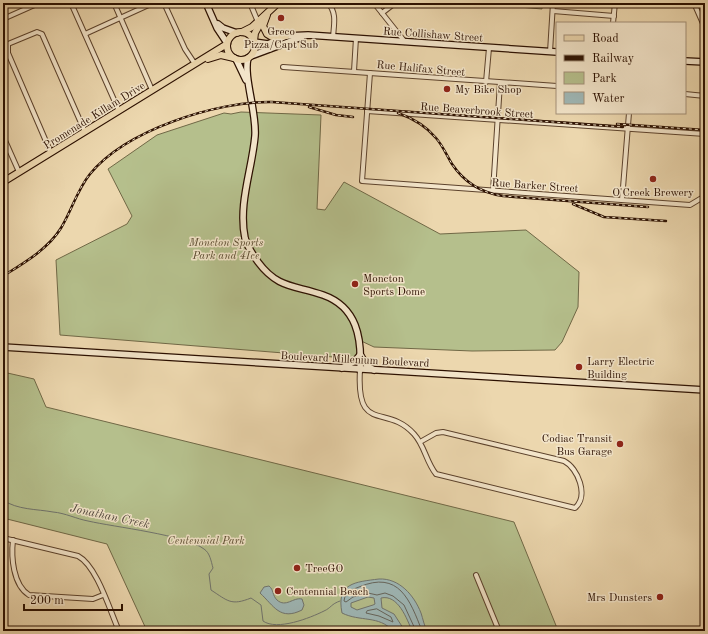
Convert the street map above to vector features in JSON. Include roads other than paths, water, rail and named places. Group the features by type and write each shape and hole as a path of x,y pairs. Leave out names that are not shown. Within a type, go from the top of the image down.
{"main road":[{"path":"270,11 259,25 254,41 255,48 249,57 242,60 235,58 228,51 227,43 231,37 239,32 249,29 278,3"},
{"path":"270,11 263,26 267,34 272,37 286,36"},
{"path":"239,32 250,36 254,41"},
{"name":"Promenade Killam Drive","path":"3,182 227,43"},
{"name":"Promenade Killam Drive","path":"195,64 218,56 235,58"}],"street":[{"path":"3,19 39,3"},
{"path":"71,3 119,111"},
{"path":"114,3 152,90"},
{"path":"85,34 153,3"},
{"path":"164,3 186,49 195,64"},
{"path":"206,3 227,43"},
{"path":"250,3 258,22"},
{"path":"328,3 333,9 335,20 333,37"},
{"path":"374,3 405,42"},
{"path":"382,13 395,3"},
{"path":"550,52 553,3"},
{"path":"613,22 615,3"},
{"path":"694,3 705,28"},
{"path":"553,12 614,16"},
{"path":"214,20 223,28 239,32"},
{"path":"51,153 8,53 8,44 37,32 42,34 85,132"},
{"name":"Rue Collishaw Street","path":"249,57 308,35"},
{"name":"Rue Collishaw Street","path":"254,41 268,44 286,36 308,35 556,52"},
{"path":"354,71 356,38"},
{"path":"486,82 489,48"},
{"path":"249,57 247,70 255,136 243,216 245,239 254,258 264,270 278,281 290,287 323,295 336,302 349,315 356,325 360,336 361,354 359,396 366,408 377,416 404,426 414,434 420,442 432,469 439,476 575,508 578,505 582,489 574,470 564,461 443,432 436,433 420,442"},
{"path":"235,58 250,90"},
{"path":"686,61 705,62"},
{"name":"Rue Halifax Street","path":"283,67 556,86"},
{"path":"367,111 370,73"},
{"path":"493,191 500,83"},
{"path":"686,94 705,96"},
{"name":"Rue Beaverbrook Street","path":"367,111 628,130 705,134"},
{"name":"Rue Barker Street","path":"367,111 362,181 690,205 705,196"},
{"path":"622,200 629,114"},
{"path":"3,136 19,172"},
{"name":"Boulevard Millenium Boulevard","path":"3,347 705,390"},
{"path":"341,368 355,361 361,354"},
{"path":"361,354 367,366 374,370"},
{"path":"3,538 78,556 84,559 93,571 119,631"},
{"path":"13,540 12,562 24,592 29,595 93,599 103,595"},
{"path":"476,576 499,631"}],"water":[{"path":"379,579 393,581 410,594 418,606 427,631 412,631 401,608 392,600 387,598 381,598 382,608 394,614 405,631 393,631 382,623 349,616 342,613 342,595 349,586 362,581","holes":["368,597 374,598 375,604 373,605 357,610 351,607 351,603"]},
{"path":"269,586 272,589 275,598 280,602 286,603 296,599 302,599 304,605 302,610 288,614 278,610 260,593 264,587"}],"waterway":[{"name":"Jonathan Creek","path":"3,500 14,506 27,509 57,513 88,521 149,532 195,544 204,549 210,557 213,568 209,574 211,590 234,602 251,598 261,605 263,621 269,624 285,624 302,620 324,611 340,601"}],"railway":[{"path":"3,276 35,255 56,236 85,180 106,158 126,144 149,132 174,121 200,113 250,103 272,102 623,127"},
{"path":"309,107 336,115 353,117"},
{"path":"398,113 414,120 428,130 438,141 452,164 462,176 474,186 495,195 648,207"},
{"path":"617,124 705,130"},
{"path":"573,204 604,217 666,221"}],"place":[{"name":"Greco Pizza/Capt Sub","path":"281,18"},
{"name":"My Bike Shop","path":"447,89"},
{"name":"O'Creek Brewery","path":"653,179"},
{"name":"Moncton Sports Dome","path":"355,284"},
{"name":"Larry Electric Building","path":"579,367"},
{"name":"Codiac Transit Bus Garage","path":"620,444"},
{"name":"TreeGO","path":"297,568"},
{"name":"Centennial Beach","path":"278,591"},
{"name":"Mrs Dunsters","path":"660,597"}],"park label":[{"name":"Moncton Sports Park and 4Ice","path":"226,248"},
{"name":"Centennial Park","path":"206,540"}]}
